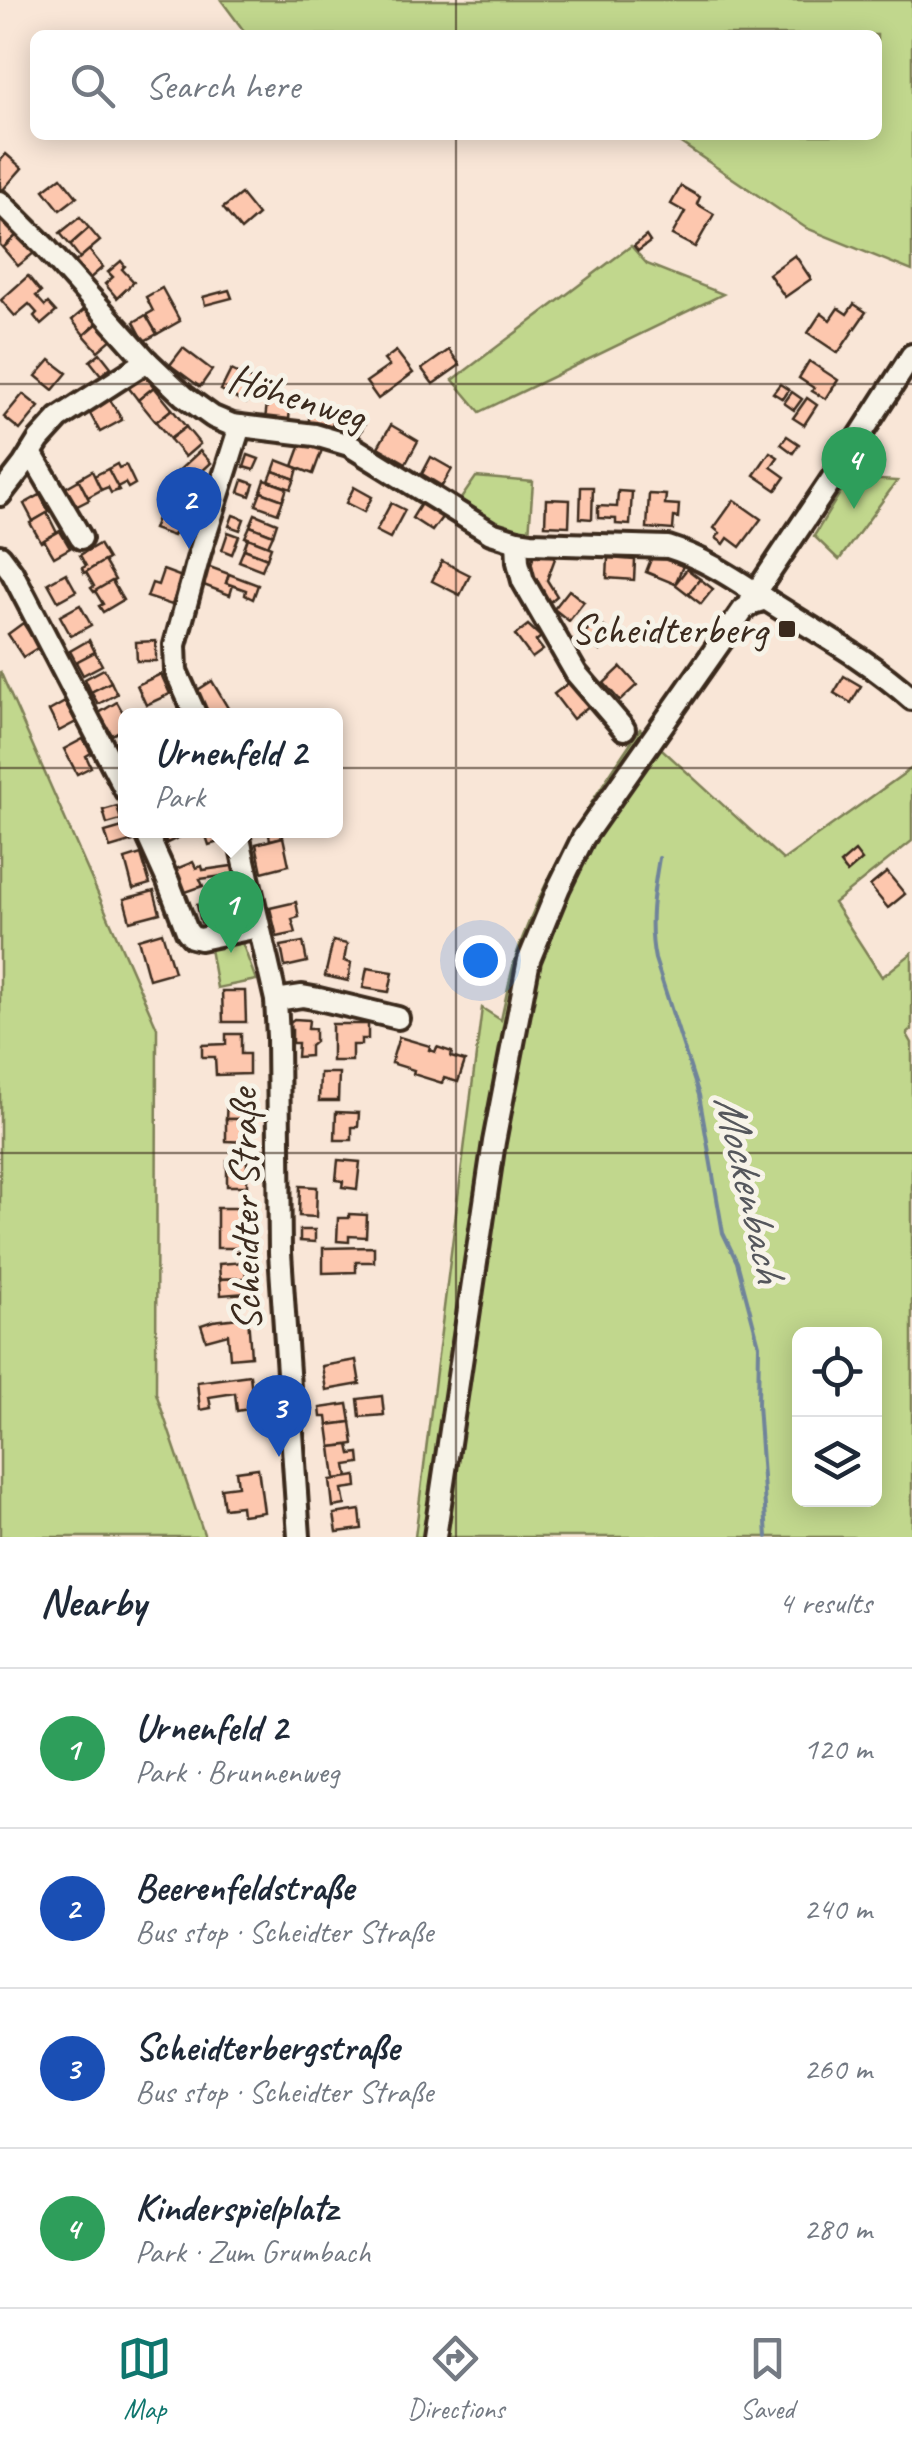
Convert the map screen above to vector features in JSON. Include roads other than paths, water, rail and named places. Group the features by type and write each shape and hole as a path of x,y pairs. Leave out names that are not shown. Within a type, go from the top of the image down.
{"street":[{"name":"Höhenweg","path":"0,202 147,362 184,396 222,422 315,435 349,446 491,533 517,541 668,548 699,558 864,659 912,700"},
{"path":"435,1537 494,1142 529,960 558,886 583,838 658,729 743,610 761,596 912,355"},
{"path":"0,495 48,429 73,407 147,362"},
{"path":"192,708 180,682 175,646 240,426"},
{"path":"31,452 81,538"},
{"path":"517,541 520,572 531,597 576,673 624,729"},
{"path":"0,556 118,776"},
{"path":"149,838 192,937 200,939 258,927"},
{"name":"Scheidter Straße","path":"239,838 276,1000 280,1253 299,1537"},
{"path":"276,1000 302,996 398,1018"}],"waterway":[{"name":"Mockenbach","path":"659,858 652,921 655,959 699,1095 723,1233 737,1262 759,1345 758,1404 767,1537"}],"place":[{"name":"Kinderspielplatz","path":"854,509"},
{"name":"Beerenfeldstraße","path":"189,549"},
{"name":"Scheidterberg","path":"787,629"},
{"name":"Urnenfeld 2","path":"231,953"},
{"name":"Scheidterbergstraße","path":"279,1457"}]}
